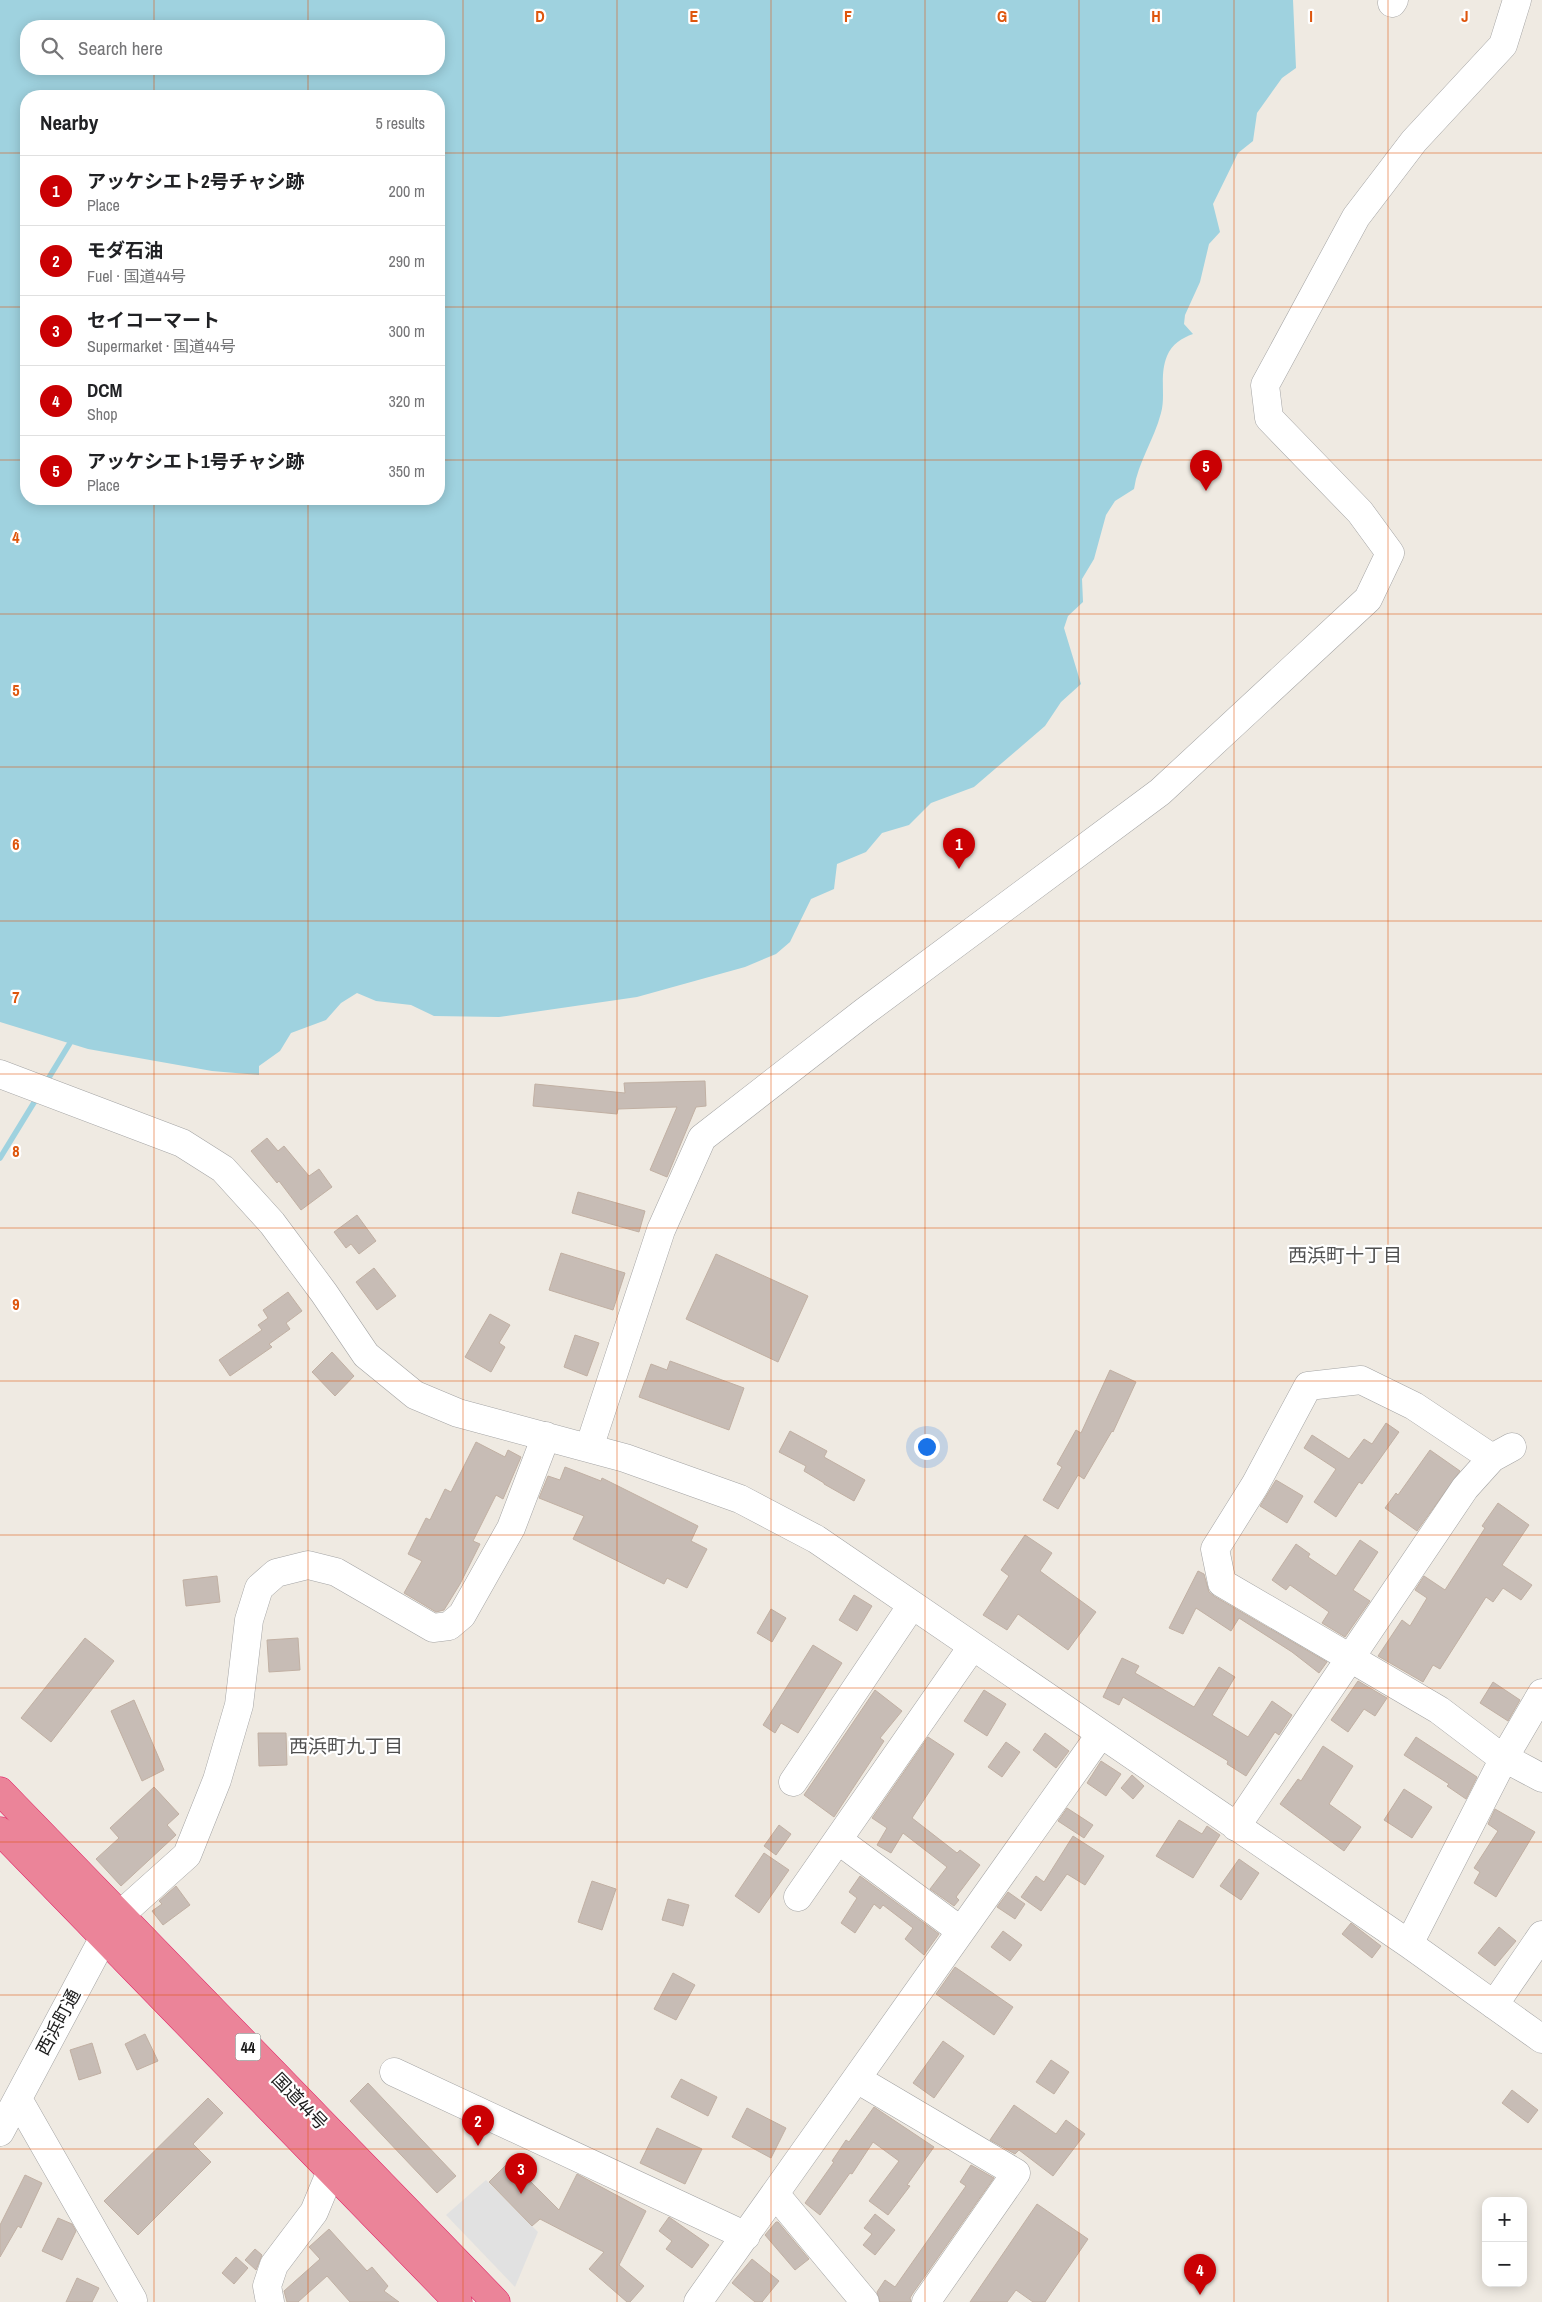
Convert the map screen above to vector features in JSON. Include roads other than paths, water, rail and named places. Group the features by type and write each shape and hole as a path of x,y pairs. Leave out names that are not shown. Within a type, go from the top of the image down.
{"highway":[{"name":"国道44号","path":"0,1792 496,2302"},
{"name":"国道44号","path":"0,1831 458,2302"}],"street":[{"path":"588,1448 661,1230 702,1138 864,1012 1160,792 1368,599 1390,553 1360,512 1269,418 1265,385 1356,217 1414,141 1503,45 1517,0"},
{"path":"0,1074 182,1143 223,1169 272,1223 324,1292 366,1355 414,1396 458,1413 625,1458 740,1499 816,1539 1236,1828 1409,1944 1542,2039"},
{"path":"1236,1828 1350,1658 1465,1488 1502,1452 1361,1380 1308,1386 1255,1485 1215,1549 1222,1583 1350,1658 1439,1710 1504,1758 1542,1778"},
{"name":"西浜町通","path":"0,2132 104,1938 120,1915 187,1855 216,1780 239,1705 249,1620 259,1588 276,1573 308,1565 336,1572 433,1628 449,1626 462,1616 511,1528 546,1436"},
{"path":"793,1782 912,1605"},
{"path":"798,1897 972,1646"},
{"path":"1409,1944 1504,1758 1542,1693"},
{"path":"698,2302 1100,1735"},
{"path":"838,1840 961,1931"},
{"path":"1494,2005 1542,1935"},
{"path":"394,2072 746,2236"},
{"path":"857,2079 1016,2173 926,2302"},
{"path":"18,2099 132,2300"},
{"path":"270,2302 267,2286 274,2265 314,2212 331,2171 345,2147"},
{"path":"776,2194 865,2302"}],"water":[{"path":"0,0 1293,0 1296,68 1282,78 1257,113 1253,141 1238,153 1213,204 1220,232 1209,244 1200,282 1185,315 1184,324 1193,334 1178,342 1167,356 1163,371 1161,413 1139,470 1134,489 1115,501 1106,515 1094,559 1082,579 1083,602 1068,616 1064,628 1081,684 1061,702 1045,726 974,787 931,803 909,825 882,833 866,852 837,864 834,889 811,899 790,942 776,954 745,967 637,997 499,1017 434,1016 411,1005 376,1001 357,993 341,1003 326,1020 291,1033 280,1051 259,1066 259,1075 212,1071 88,1049 0,1022"}],"waterway":[{"path":"45,1084 70,1043"},
{"path":"0,1158 38,1096"}],"place":[{"name":"アッケシエト1号チャシ跡","path":"1206,491"},
{"name":"アッケシエト2号チャシ跡","path":"959,869"},
{"name":"モダ石油","path":"478,2146"},
{"name":"セイコーマート","path":"521,2194"},
{"name":"DCM","path":"1200,2295"}],"district":[{"name":"西浜町十丁目","path":"1345,1255"},
{"name":"西浜町九丁目","path":"346,1746"}]}
